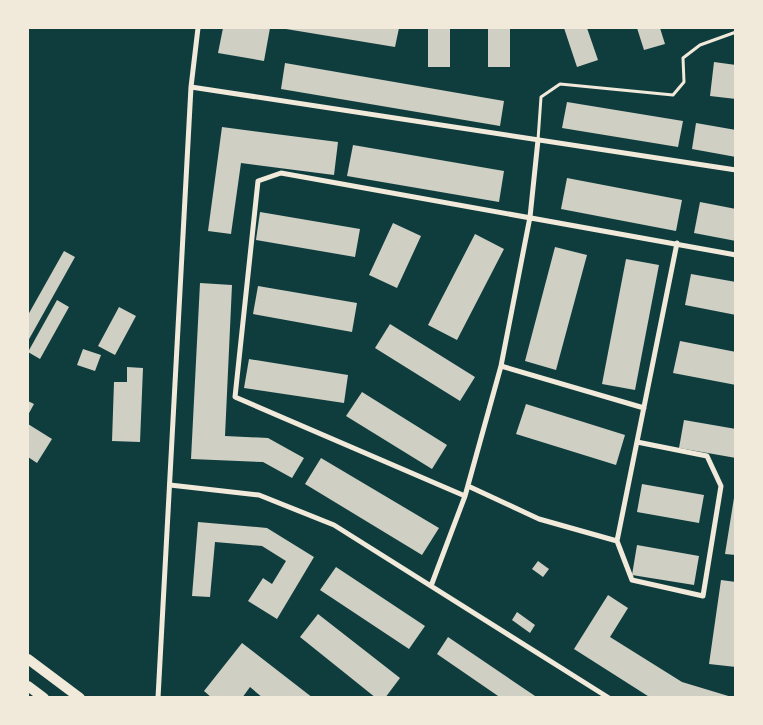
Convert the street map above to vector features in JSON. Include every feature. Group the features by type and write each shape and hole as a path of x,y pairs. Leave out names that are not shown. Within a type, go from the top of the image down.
{"main road":[{"path":"28,659 80,698"},
{"path":"28,686 44,698"}],"street":[{"path":"158,698 191,87 198,28"},
{"path":"191,87 736,170"},
{"path":"431,586 465,496 501,366 530,217 538,140"},
{"path":"465,496 235,397 258,181 281,173 736,255"},
{"path":"638,442 707,456 721,486 703,596 632,580 617,541 677,244"},
{"path":"501,366 644,408"},
{"path":"170,485 259,494 334,525 609,698"},
{"path":"468,486 539,519 617,541"}],"lane":[{"path":"538,140 541,97 560,84 674,95 684,82 684,58 700,45 736,32"}],"building":[{"path":"223,28 270,28 264,61 218,53"},
{"path":"286,28 399,28 395,47"},
{"path":"428,28 450,28 450,67 428,67"},
{"path":"488,28 510,28 510,67 488,67"},
{"path":"564,28 587,28 598,60 577,67"},
{"path":"637,28 660,28 665,44 644,50"},
{"path":"714,62 736,65 736,99 710,96"},
{"path":"285,63 504,101 500,126 281,89"},
{"path":"567,102 683,121 678,147 562,128"},
{"path":"696,123 736,130 736,157 692,149"},
{"path":"222,127 338,142 334,175 241,163 231,234 208,231"},
{"path":"353,145 504,171 499,202 347,176"},
{"path":"567,178 682,200 676,231 561,209"},
{"path":"700,202 736,209 736,241 694,233"},
{"path":"260,212 360,229 355,257 256,240"},
{"path":"393,223 421,236 397,288 369,275"},
{"path":"475,234 504,249 457,340 428,325"},
{"path":"555,247 587,255 556,370 525,361"},
{"path":"64,251 75,257 28,341 28,315"},
{"path":"626,259 659,265 635,390 602,384"},
{"path":"691,274 736,282 736,315 685,305"},
{"path":"200,283 232,285 225,436 268,438 304,458 292,478 263,462 191,459"},
{"path":"258,286 357,303 352,332 253,314"},
{"path":"57,300 69,307 40,359 28,352"},
{"path":"119,307 136,316 115,355 98,346"},
{"path":"390,324 475,377 460,401 375,348"},
{"path":"680,341 736,352 736,385 673,373"},
{"path":"83,349 101,355 95,371 77,365"},
{"path":"249,359 348,375 344,403 244,388"},
{"path":"127,367 143,368 140,442 112,441 114,382 127,382"},
{"path":"362,392 447,445 432,469 346,416"},
{"path":"28,401 34,404 28,415"},
{"path":"526,404 625,435 616,465 516,434"},
{"path":"684,420 736,429 736,458 679,448"},
{"path":"28,424 52,439 37,463 28,457"},
{"path":"321,458 439,528 422,555 305,484"},
{"path":"642,484 704,495 699,523 637,512"},
{"path":"734,498 736,498 736,555 725,554"},
{"path":"198,522 267,528 314,557 277,619 248,601 263,578 272,584 286,561 262,546 215,542 210,597 192,596"},
{"path":"637,545 699,556 694,585 632,575"},
{"path":"538,561 549,569 543,577 532,569"},
{"path":"336,567 425,626 409,649 320,590"},
{"path":"721,580 736,582 736,667 709,664"},
{"path":"608,595 628,608 610,637 682,682 735,698 651,698 574,649"},
{"path":"517,612 535,625 530,633 512,620"},
{"path":"318,614 400,678 385,698 376,698 300,637"},
{"path":"448,637 538,698 501,698 437,654"},
{"path":"242,643 313,698 263,698 250,687 242,698 212,698 204,691"}]}
